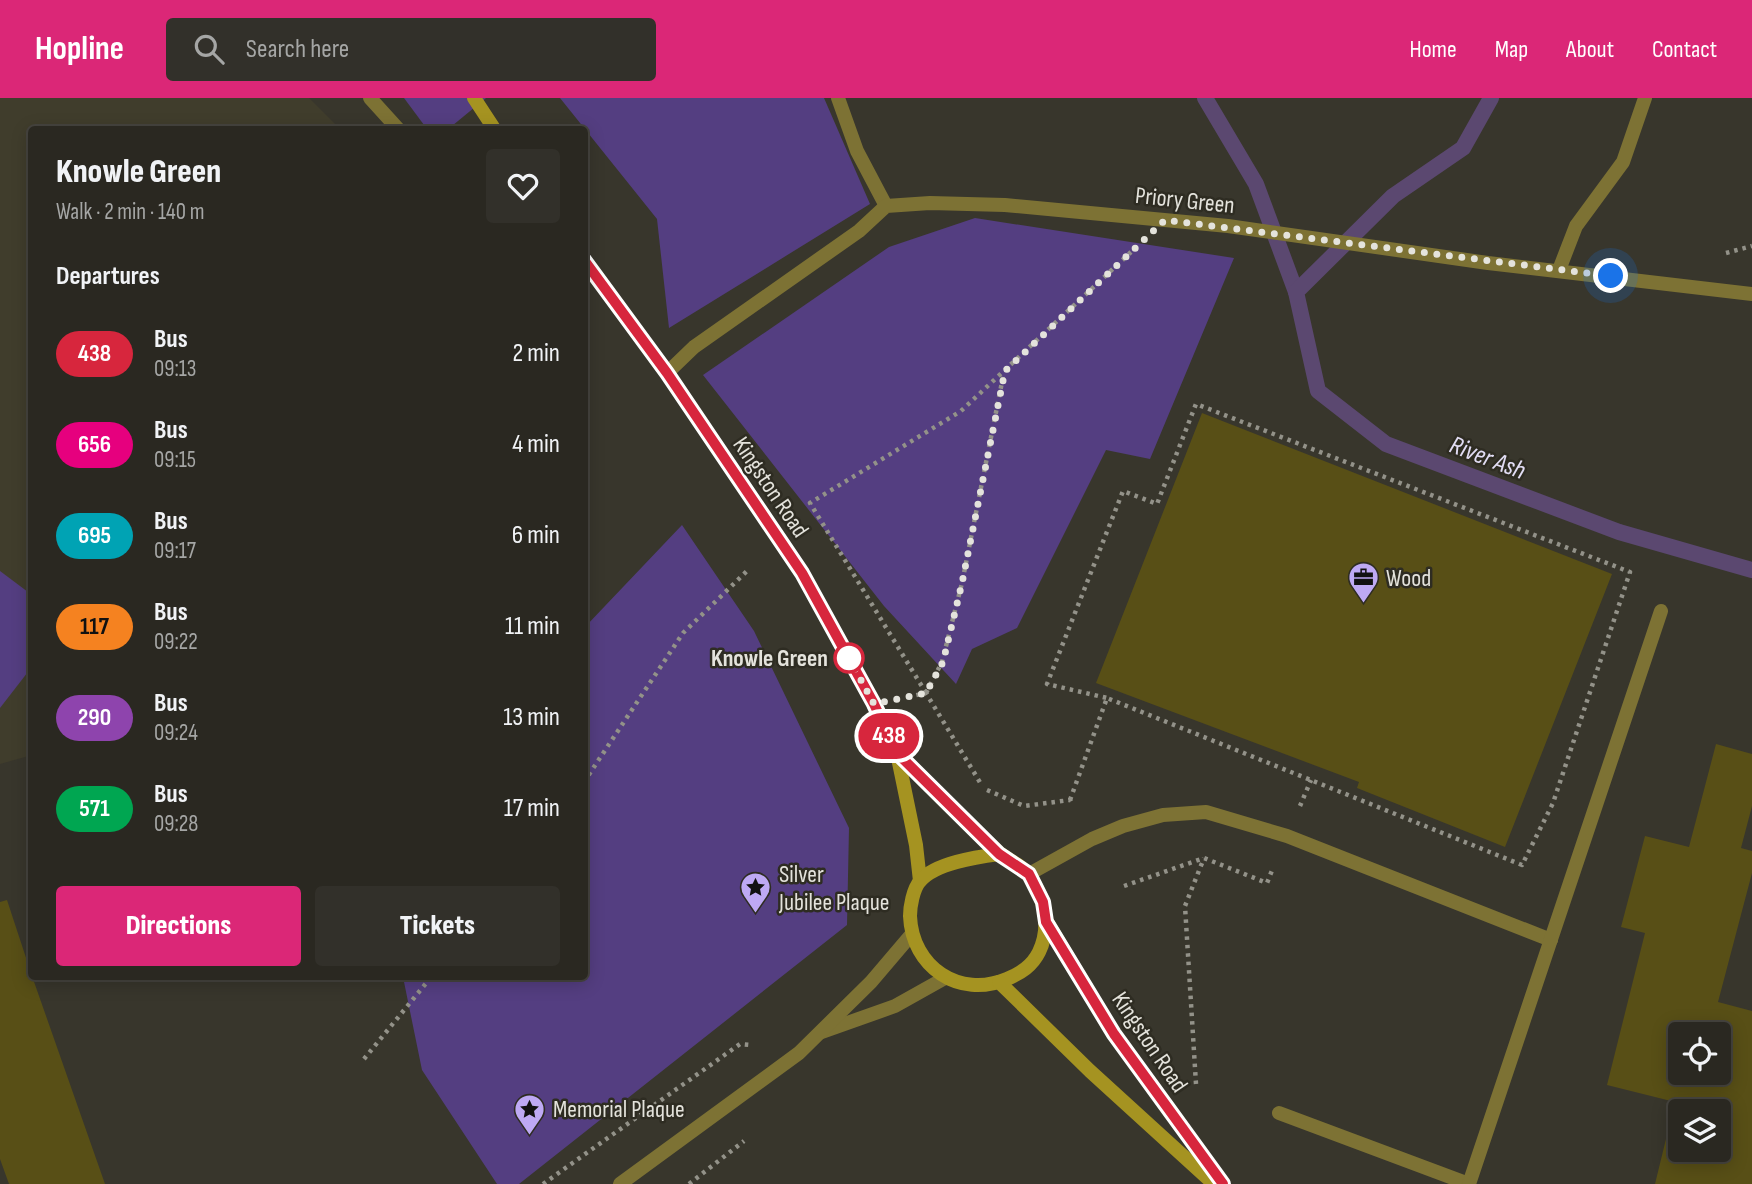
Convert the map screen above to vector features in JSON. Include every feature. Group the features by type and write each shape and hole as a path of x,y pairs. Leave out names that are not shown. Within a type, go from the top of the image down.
{"street":[{"path":"370,98 395,126"},
{"path":"474,98 492,126"},
{"path":"667,373 694,347 859,231 886,206 857,151 838,98"},
{"path":"1559,270 1576,226 1623,162 1645,98"},
{"name":"Priory Green","path":"886,206 930,203 1005,205 1228,226 1752,294"},
{"name":"Kingston Road","path":"588,269 667,373 802,573 874,704 897,753 916,845 920,881"},
{"path":"1279,1113 1469,1184 1661,611"},
{"name":"Kingston Road","path":"897,753 999,854"},
{"path":"1029,874 1092,839 1123,826 1163,815 1206,812 1287,836 1551,940"},
{"path":"999,854 1029,874 1043,902 1046,922 1039,952 1023,972 999,982 972,986 945,978 923,959 911,935 910,906 920,881 960,859 999,854"},
{"name":"Kingston Road","path":"1046,922 1114,1034 1223,1184"},
{"path":"620,1184 799,1053 872,982 911,935"},
{"path":"816,1034 895,1006 945,978"},
{"name":"Kingston Road","path":"999,982 1090,1071 1214,1184"}],"path":[{"path":"1070,800 1024,806 983,788 810,503 961,411 1165,220"},
{"path":"874,704 926,693 943,662 962,583 1005,371"},
{"path":"1196,404 1630,572 1553,803 1522,865 1311,780 1107,698 1047,684 1123,491 1157,504 1196,404"},
{"path":"588,776 683,633 747,571"},
{"path":"1073,806 1070,800 1107,698"},
{"path":"1298,812 1311,780"},
{"path":"1124,886 1204,858 1185,906 1194,1077 1198,1089"},
{"path":"364,1059 429,980"},
{"path":"542,1184 740,1044"}],"shaded area":[{"path":"0,98 309,98 337,126 28,126 28,756 0,764"},
{"path":"404,98 486,98 452,126 425,126"},
{"path":"560,98 824,98 870,204 669,328 657,219 588,133 588,126 582,126"},
{"path":"975,218 1234,258 1150,459 1106,450 1017,628 972,649 956,684 884,606 703,375 889,247"},
{"path":"682,525 754,631 849,828 847,925 519,1184 497,1184 422,1070 404,980 588,980 588,624"},
{"path":"0,571 28,592 28,672 0,708"}],"building":[{"name":"Wood","path":"1202,413 1612,574 1505,847 1357,788 1359,782 1096,683"},
{"path":"1716,744 1752,754 1752,806 1741,848 1752,851 1752,873 1718,1002 1752,1011 1752,1184 1655,1184 1668,1131 1668,1162 1731,1162 1731,1099 1668,1100 1607,1085 1645,933 1621,927 1645,836 1689,847"},
{"path":"7,900 28,964 28,980 33,980 105,1184 9,1184 0,1159 0,902"}],"waterway":[{"name":"River Ash","path":"1205,98 1256,184 1296,292"},
{"name":"River Ash","path":"1491,98 1463,148 1393,196 1296,292 1318,391 1386,444 1619,532 1752,570"}],"bus line":[{"name":"438","path":"588,265 667,373 802,573 874,704 897,753 999,854 1029,874 1043,902 1046,922 1114,1034 1223,1184"}],"place":[{"name":"Wood","path":"1363,605"},
{"name":"Knowle Green","path":"849,658"},
{"name":"Silver Jubilee Plaque","path":"756,915"},
{"name":"Memorial Plaque","path":"530,1136"}],"route":[{"path":"849,658 874,704 926,693 943,662 962,583 1005,371 1165,220 1611,276"}]}
